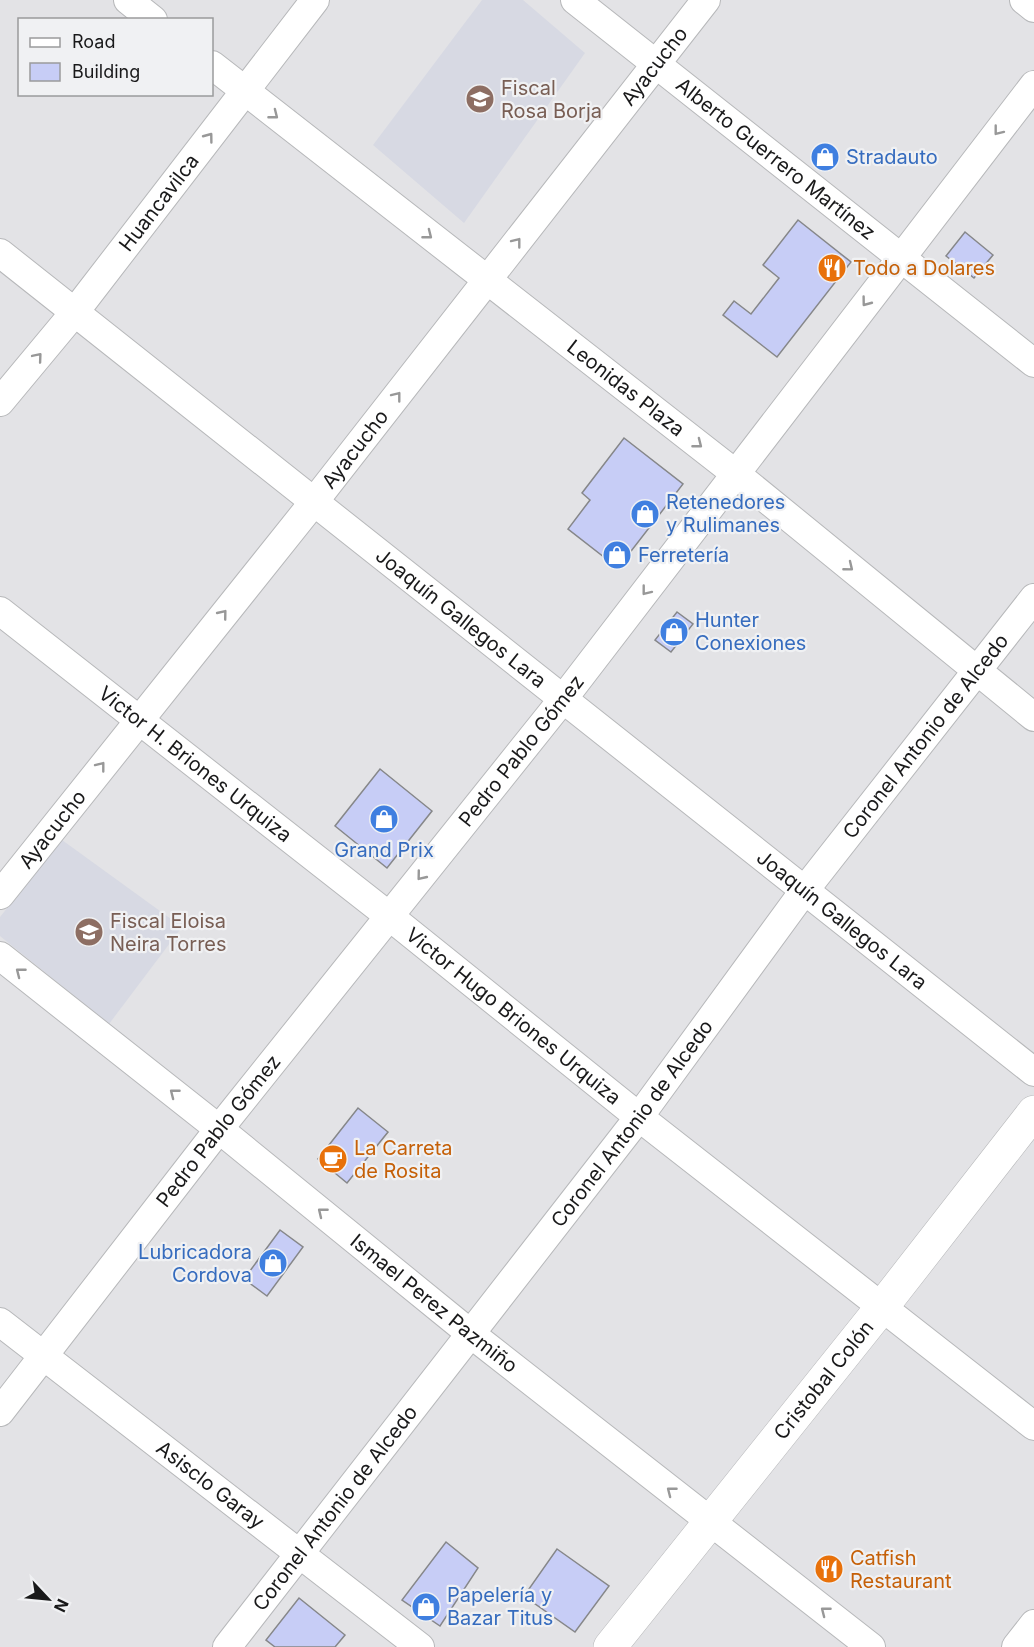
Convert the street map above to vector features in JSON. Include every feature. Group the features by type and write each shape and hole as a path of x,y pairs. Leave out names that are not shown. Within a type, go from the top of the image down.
{"street":[{"path":"128,0 150,18"},
{"name":"Huancavilca","path":"0,402 74,313 315,0"},
{"name":"Alberto Guerrero Martínez","path":"574,0 1034,363"},
{"name":"Ayacucho","path":"0,895 313,503 706,0"},
{"path":"1024,0 1034,8"},
{"name":"Leonidas Plaza","path":"213,66 736,474 1034,717"},
{"name":"Pedro Pablo Gómez","path":"0,1412 219,1129 563,699 1034,85"},
{"name":"Joaquín Gallegos Lara","path":"0,253 1034,1072"},
{"name":"Coronel Antonio de Alcedo","path":"227,1647 639,1117 804,891 1034,598"},
{"name":"Victor H. Briones Urquiza","path":"0,611 389,916"},
{"name":"Victor Hugo Briones Urquiza","path":"389,916 639,1117 1034,1426"},
{"name":"Ismael Perez Pazmiño","path":"0,956 219,1129 471,1334 871,1647"},
{"name":"Cristobal Colón","path":"610,1647 1034,1112"},
{"name":"Asisclo Garay","path":"0,1322 420,1647"},
{"path":"1016,1647 1034,1624"}],"shaded area":[{"name":"Fiscal Rosa Borja","path":"482,0 523,0 585,53 464,223 373,145"},
{"name":"Fiscal Eloisa Neira Torres","path":"62,840 182,927 109,1024 0,936 0,917"}],"building":[{"path":"798,220 851,262 777,357 723,315 734,301 751,314 779,278 763,265"},
{"path":"965,232 993,255 974,278 946,256"},
{"path":"624,438 683,484 618,568 568,529 590,500 582,493"},
{"name":"Hunter Conexiones","path":"677,612 693,624 671,652 655,640"},
{"name":"Grand Prix","path":"380,769 432,811 387,868 335,826"},
{"path":"358,1108 388,1132 347,1183 318,1159"},
{"name":"Lubricadora Cordova","path":"280,1230 303,1247 267,1296 244,1279"},
{"path":"446,1542 478,1568 440,1626 402,1600"},
{"path":"557,1549 609,1586 575,1632 524,1596"},
{"path":"299,1598 345,1635 335,1647 275,1647 266,1640"}],"place":[{"name":"Fiscal Rosa Borja","path":"480,99"},
{"name":"Stradauto","path":"825,157"},
{"name":"Todo a Dolares","path":"832,268"},
{"name":"Retenedores y Rulimanes","path":"645,514"},
{"name":"Ferretería","path":"617,555"},
{"name":"Hunter Conexiones","path":"674,632"},
{"name":"Grand Prix","path":"384,819"},
{"name":"Fiscal Eloisa Neira Torres","path":"89,932"},
{"name":"La Carreta de Rosita","path":"333,1159"},
{"name":"Lubricadora Cordova","path":"273,1263"},
{"name":"Catfish Restaurant","path":"829,1569"},
{"name":"Papelería y Bazar Titus","path":"426,1607"}]}
